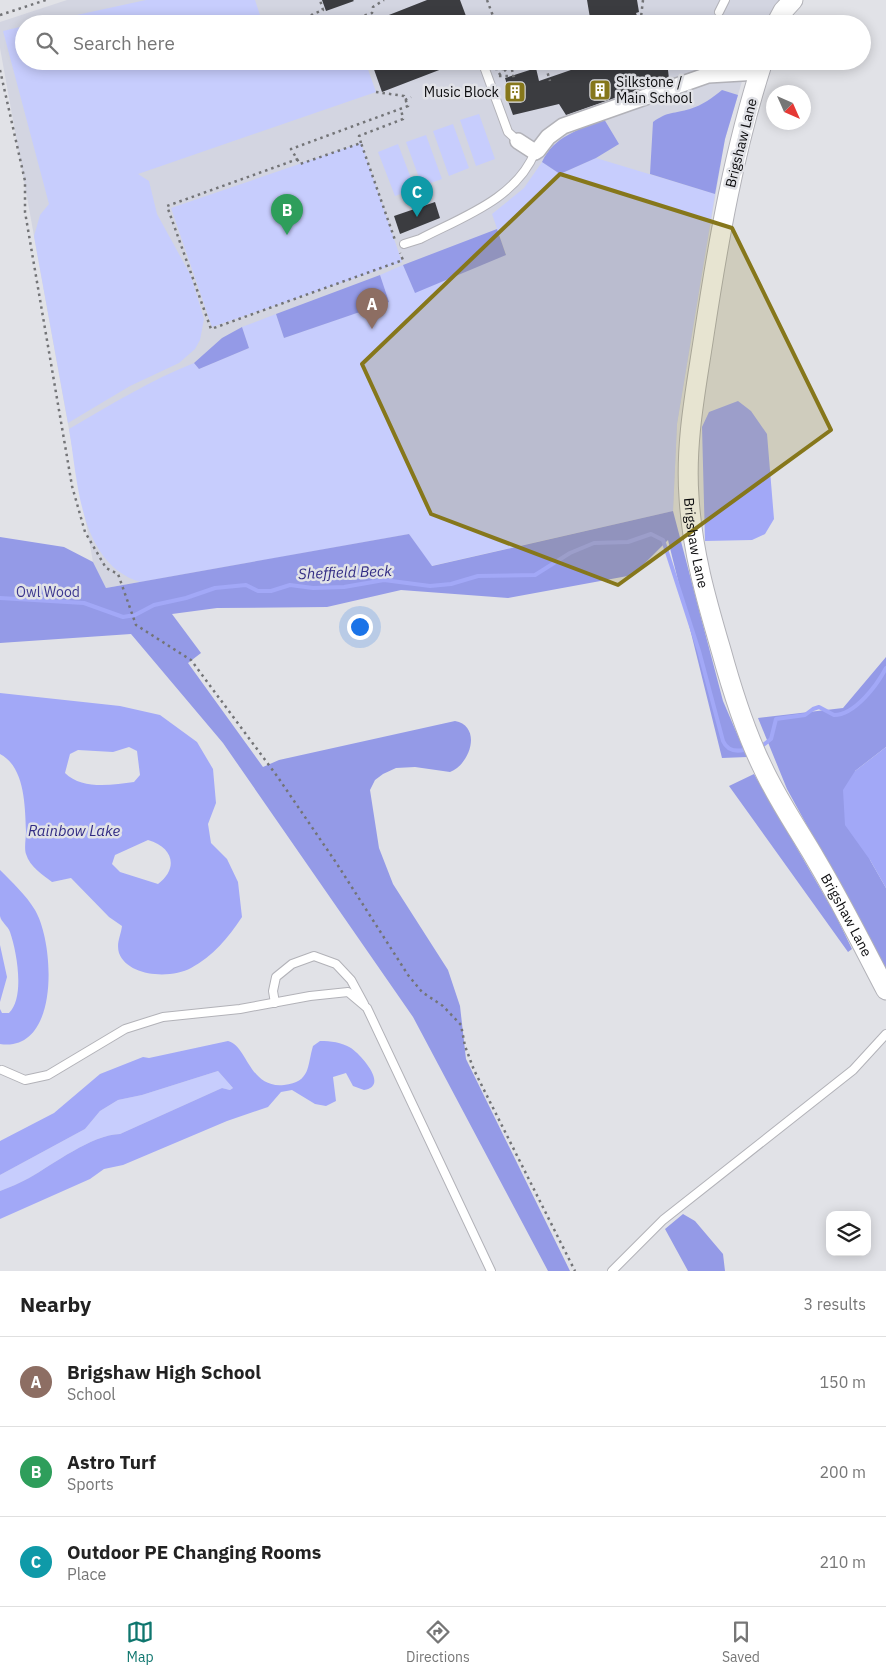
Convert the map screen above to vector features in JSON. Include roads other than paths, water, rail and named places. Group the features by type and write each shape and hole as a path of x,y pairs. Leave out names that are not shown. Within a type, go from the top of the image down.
{"street":[{"path":"518,141 534,152 538,150 548,137 572,122 708,75 741,70"},
{"name":"Brigshaw Lane","path":"760,70 734,166 705,329 690,427 688,465 690,522 705,598 739,711 762,767 817,862 886,990"}],"lane":[{"path":"719,12 725,0"},
{"path":"485,70 508,132 518,141"},
{"path":"404,244 420,239 510,189 523,175 534,152"},
{"path":"276,1003 273,991 276,977 292,964 314,956 336,964 352,980 367,1008 490,1271"},
{"path":"2,1070 25,1080 48,1075 125,1028 163,1017 240,1009 348,992 367,1008"},
{"path":"612,1271 664,1220 853,1070 886,1034"}],"water":[{"path":"738,401 751,411 767,434 774,519 765,534 752,540 705,541 702,427 709,412"},
{"name":"Rainbow Lake","path":"0,693 120,706 160,715 197,742 213,769 216,803 208,824 211,843 227,859 238,882 242,917 220,946 191,968 173,974 151,974 131,967 124,961 118,949 122,926 109,917 71,878 52,882 30,863 25,852 26,821 19,777 8,760 0,754","holes":["129,747 137,751 140,775 134,782 107,785 89,784 80,782 65,773 70,754 78,750 113,752","148,840 163,848 168,853 170,859 169,871 158,884 120,872 112,864 115,855"]},
{"path":"886,747 886,888 870,860 845,825 843,790 855,771"},
{"path":"0,870 23,894 35,910 42,926 49,970 48,993 43,1015 34,1032 20,1042 0,1044 0,1009 2,1013 9,1013 14,1006 17,997 18,974 13,941 9,930 0,916"},
{"path":"0,945 7,977 0,1002"},
{"path":"228,1041 240,1050 256,1074 272,1084 284,1085 293,1083 303,1077 313,1046 320,1041 336,1042 351,1048 371,1070 374,1083 371,1087 364,1090 353,1086 346,1073 333,1077 336,1101 326,1106 315,1104 292,1090 281,1092 268,1107 227,1121 123,1165 104,1169 90,1179 0,1219 0,1191 26,1180 73,1151 97,1139 120,1134 222,1088 230,1090 233,1088 218,1071 142,1095 118,1100 100,1111 85,1129 0,1175 0,1141 54,1113 100,1074 143,1057 149,1058"}],"waterway":[{"name":"Sheffield Beck","path":"0,598 84,603 123,617 135,615 154,605 186,598 215,588 246,585 258,591 271,591 290,585 313,588 344,587 384,580 430,586 451,584 478,576 535,575 570,553 594,543 628,542 651,534 663,540 699,651 723,741 731,750 744,750"},
{"name":"Sheffield Beck","path":"762,746 771,739 776,719 805,715 819,707 834,715 850,710 871,690 886,668"}],"place":[{"name":"Silkstone / Main School","path":"600,90"},
{"name":"Music Block","path":"515,92"},
{"name":"Outdoor PE Changing Rooms","path":"417,217"},
{"name":"Astro Turf","path":"287,235"},
{"name":"Brigshaw High School","path":"372,329"}],"park label":[{"name":"Owl Wood","path":"48,592"}]}
